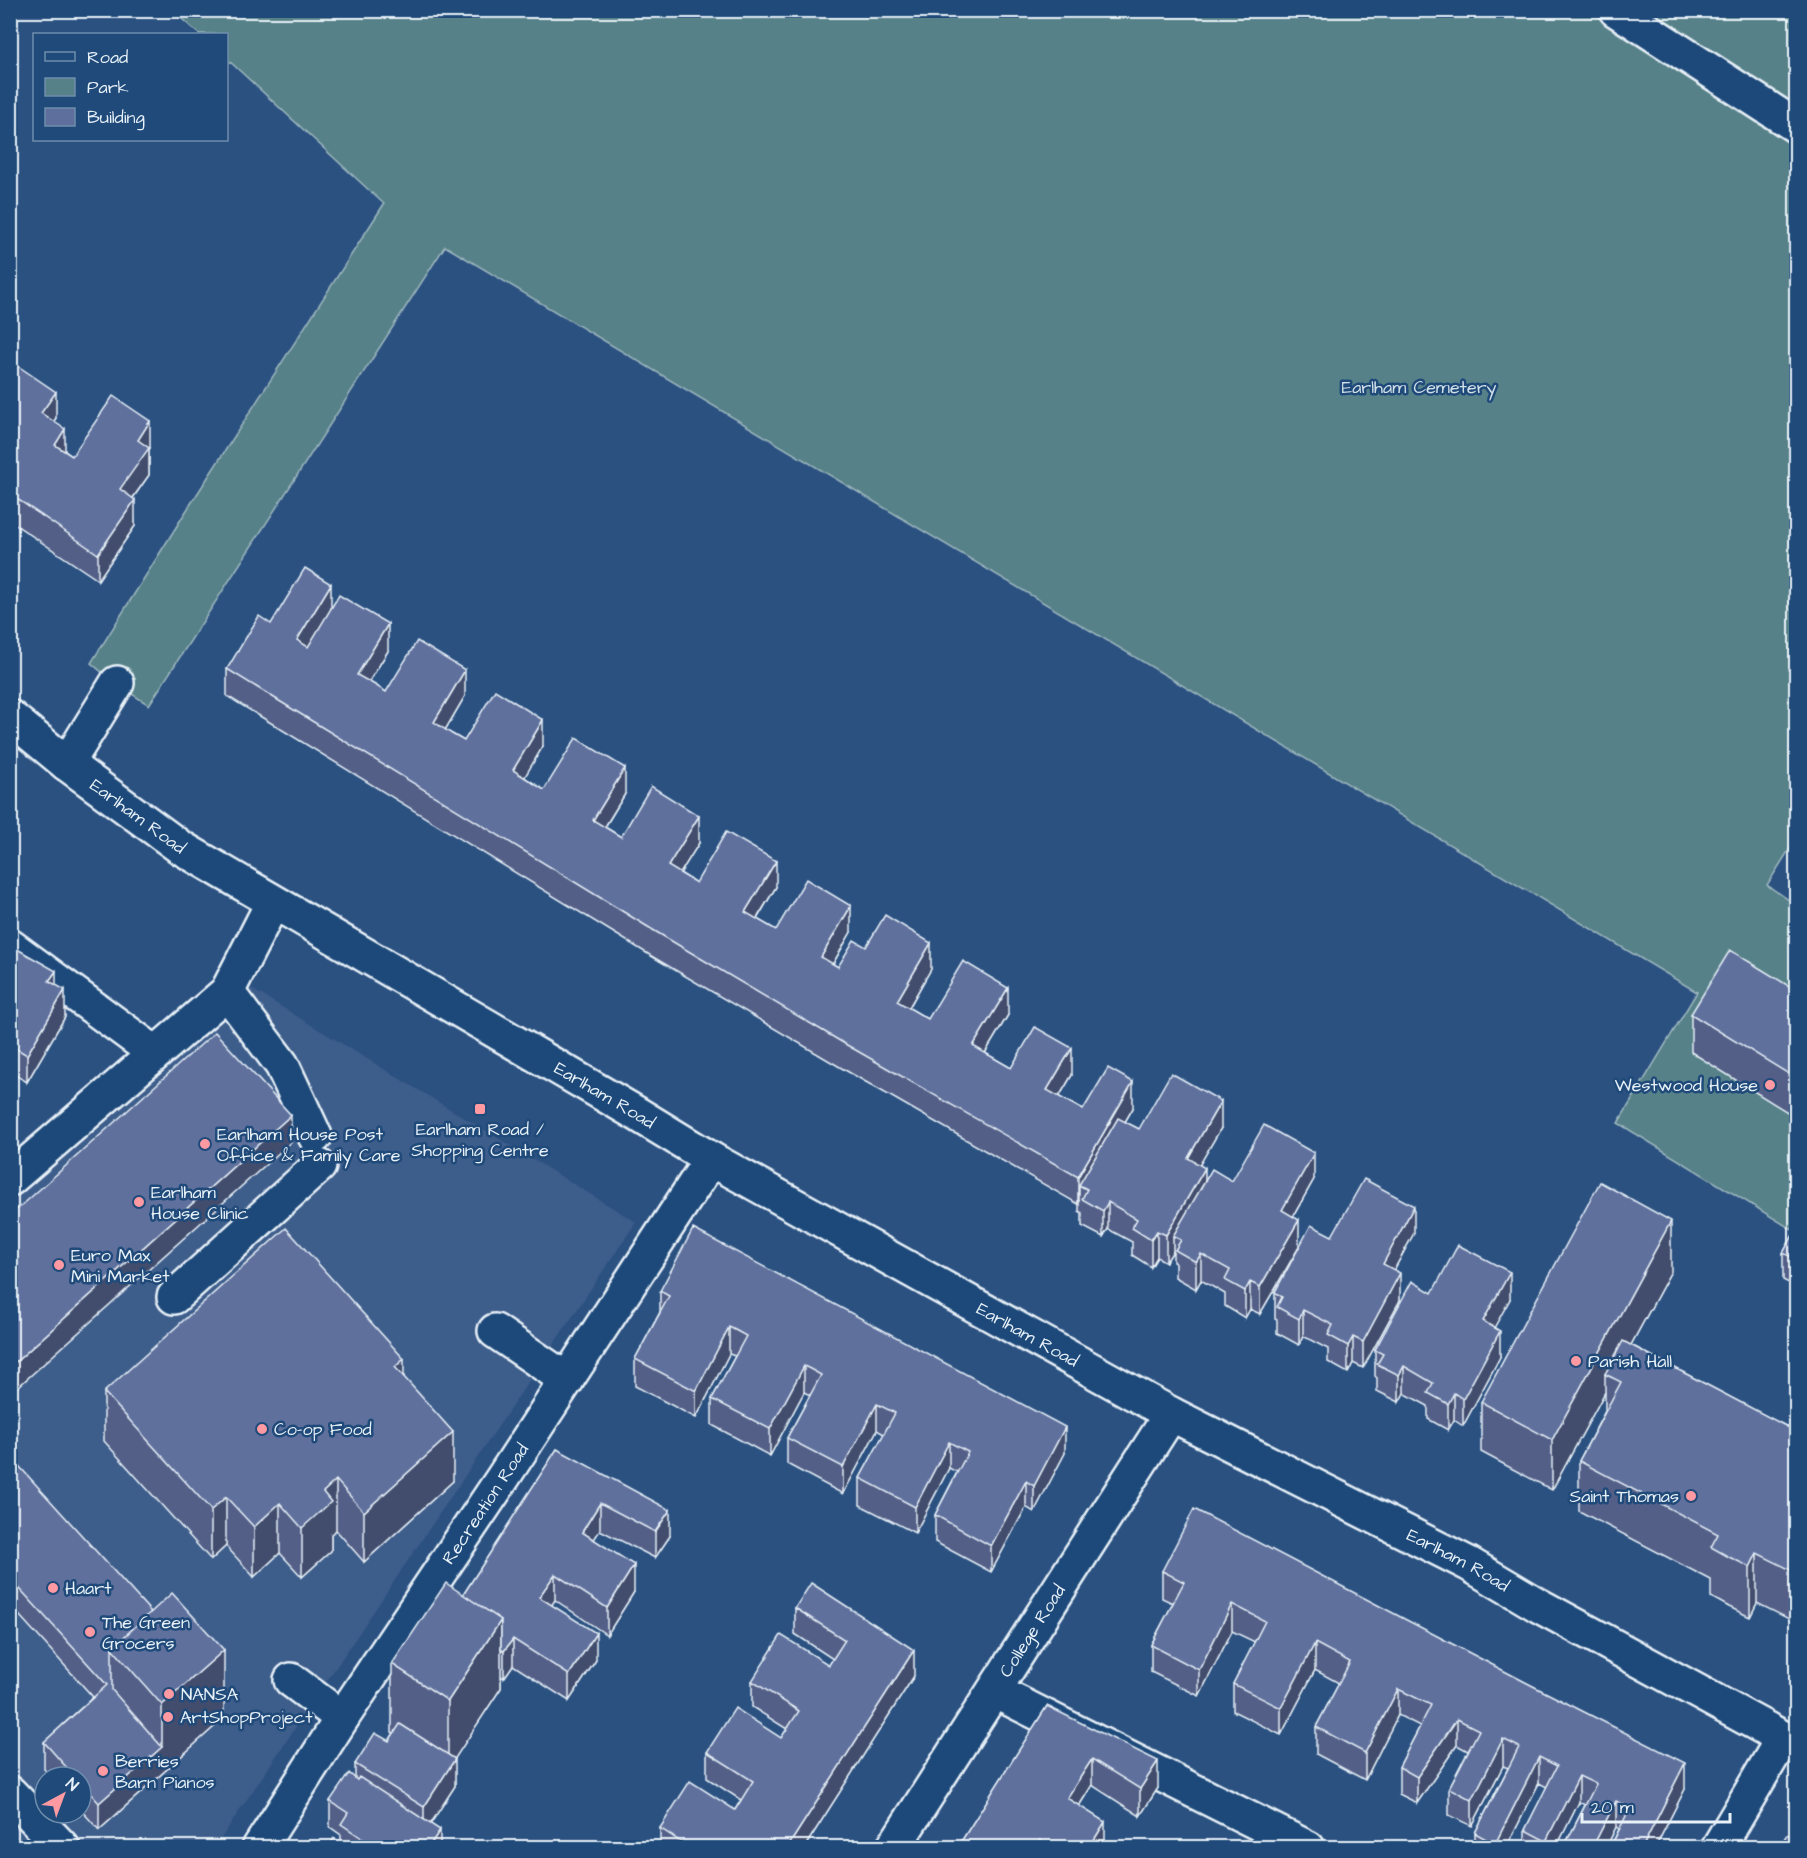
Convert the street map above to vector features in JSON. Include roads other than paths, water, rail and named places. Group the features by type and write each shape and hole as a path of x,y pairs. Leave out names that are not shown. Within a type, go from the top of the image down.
{"street":[{"path":"1616,10 1797,126"},
{"path":"67,764 117,683"},
{"name":"Earlham Road","path":"10,717 67,764 180,847 711,1159 1171,1414 1469,1564 1538,1605 1790,1741"},
{"path":"10,1179 227,992 273,902"},
{"path":"10,946 154,1053"},
{"path":"174,1297 317,1151 282,1065 227,992"},
{"name":"Recreation Road","path":"258,1848 711,1159"},
{"path":"495,1331 567,1380"},
{"name":"College Road","path":"892,1848 1171,1414"},
{"path":"291,1680 342,1718"},
{"path":"994,1691 1308,1848"},
{"path":"1718,1848 1790,1741"},
{"path":"10,1793 63,1848"}],"place":[{"name":"Westwood House","path":"1770,1085"},
{"name":"Earlham Road / Shopping Centre","path":"480,1109"},
{"name":"Earlham House Post Office & Family Care","path":"205,1144"},
{"name":"Earlham House Clinic","path":"139,1202"},
{"name":"Euro Max Mini Market","path":"59,1265"},
{"name":"Parish Hall","path":"1576,1361"},
{"name":"Co-op Food","path":"262,1429"},
{"name":"Saint Thomas","path":"1691,1496"},
{"name":"Haart","path":"53,1588"},
{"name":"The Green Grocers","path":"90,1632"},
{"name":"NANSA","path":"169,1694"},
{"name":"ArtShopProject","path":"168,1717"},
{"name":"Berries Barn Pianos","path":"103,1771"}],"park label":[{"name":"Earlham Cemetery","path":"1419,387"}]}
